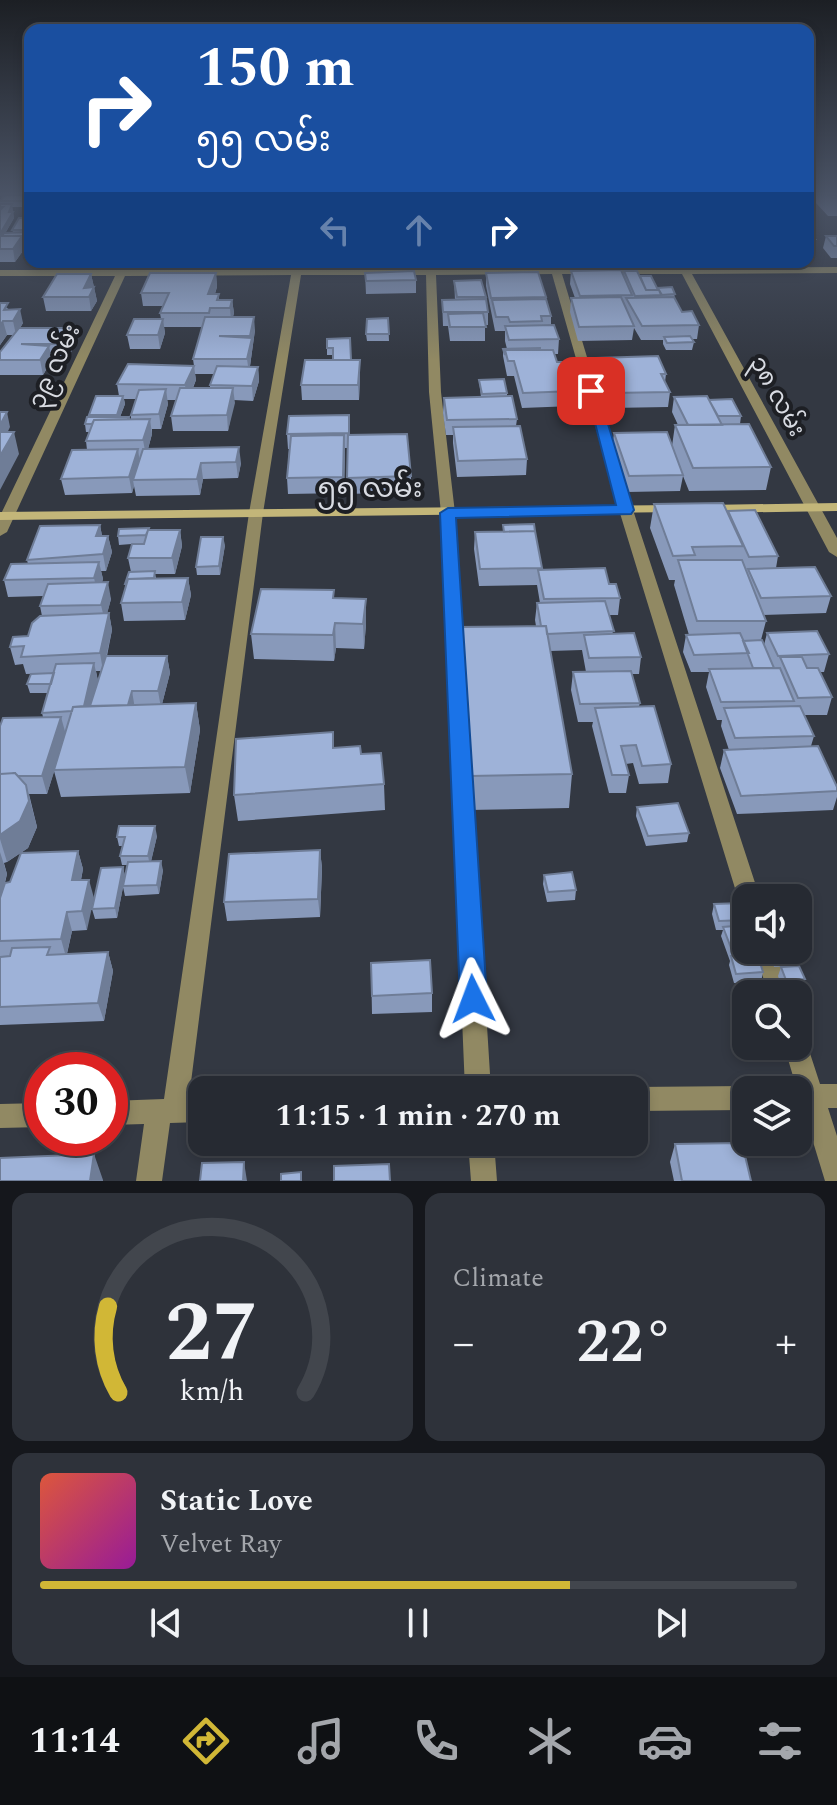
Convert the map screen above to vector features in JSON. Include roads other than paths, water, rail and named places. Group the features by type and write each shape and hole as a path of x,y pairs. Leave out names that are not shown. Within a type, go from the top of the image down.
{"main road":[{"name":"၅၅ လမ်း","path":"4,516 837,507"}],"street":[{"path":"0,273 28,268"},
{"name":"၃၉ လမ်း","path":"0,532 4,516 125,268"},
{"path":"249,268 297,271 313,268"},
{"path":"413,268 431,272 485,268"},
{"path":"510,268 556,272 578,268"},
{"name":"၃၈ လမ်း","path":"683,268 837,552"},
{"path":"760,268 837,270"},
{"path":"149,1181 167,1111 256,513 297,271"},
{"path":"431,272 436,430 448,513 477,1076"},
{"path":"556,272 626,510 745,884"},
{"path":"801,1060 816,1097 837,1178"},
{"path":"648,1099 732,1098"},
{"path":"128,1112 188,1110"},
{"path":"0,1116 24,1115"},
{"path":"482,1156 484,1181"}]}
